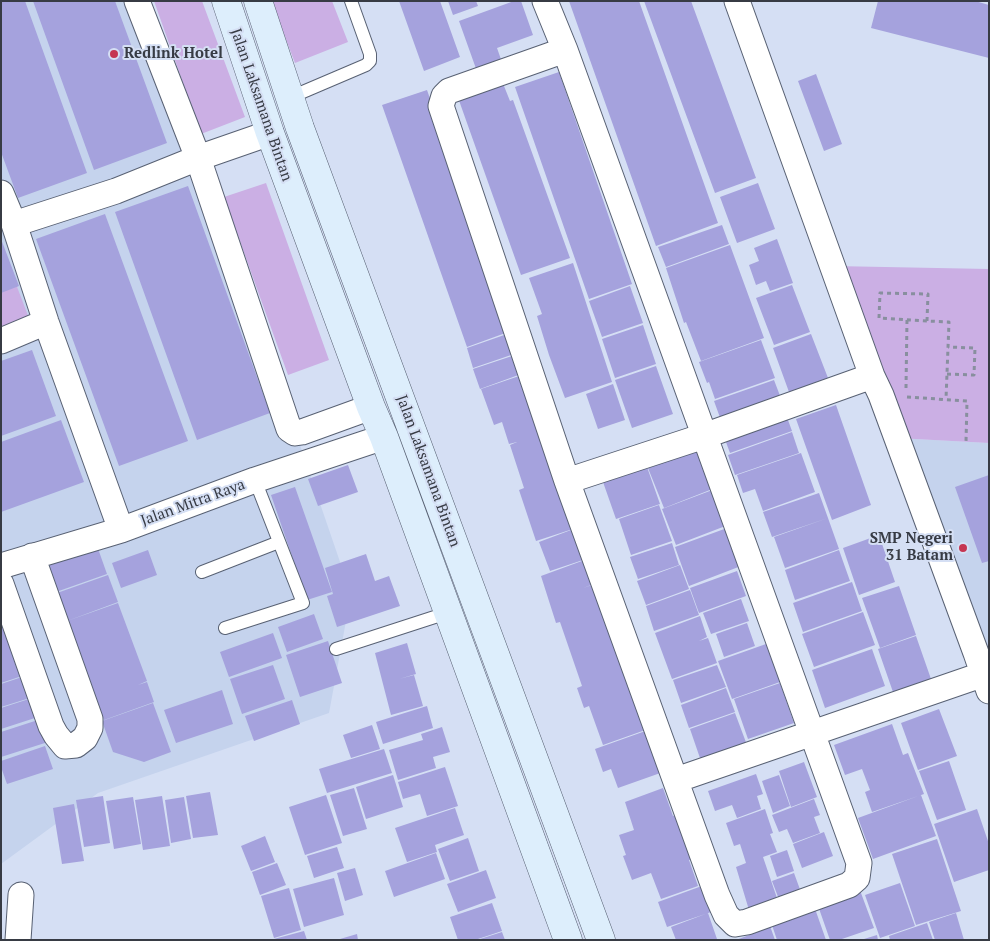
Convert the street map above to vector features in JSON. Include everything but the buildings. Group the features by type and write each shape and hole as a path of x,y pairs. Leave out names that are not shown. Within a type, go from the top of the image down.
{"main road":[{"name":"Jalan Laksamana Bintan","path":"226,1 270,133 371,407 384,436 568,940"},
{"name":"Jalan Laksamana Bintan","path":"258,1 300,128 601,940"},
{"path":"448,613 476,604"}],"street":[{"path":"137,1 198,158 289,429 295,433 302,432 371,407"},
{"path":"545,1 565,50 859,863 857,878 849,885 747,922 735,924 726,915 717,895 567,481 441,106 444,96 449,91 565,50"},
{"path":"676,780 811,732 881,710 986,682 881,395 872,376 737,1"},
{"path":"14,224 116,191 198,158 270,133"},
{"path":"1,193 14,224 46,322 121,530"},
{"path":"1,341 46,322"},
{"path":"567,481 704,436 872,376"},
{"name":"Jalan Mitra Raya","path":"1,566 121,530 255,480 384,436"},
{"path":"1,584 51,726 65,746 76,745 85,738 90,728 90,719 32,556"},
{"path":"18,940 21,895"}],"lane":[{"path":"291,97 366,65 370,61 370,54 351,1"},
{"path":"225,628 303,603 255,480"},
{"path":"202,572 279,542"},
{"path":"336,649 448,613"}],"path":[{"path":"927,321 928,294 880,293 879,318 907,319 927,321 949,322 946,399"},
{"path":"907,319 906,396 967,401 966,442"},
{"path":"947,374 974,375 975,348 948,347"}],"shaded area":[{"path":"1,1 148,1 351,594 329,713 98,793 1,864"},
{"path":"154,1 202,1 245,117 201,134"},
{"path":"271,1 332,1 348,42 295,63"},
{"path":"266,183 329,360 288,375 224,197"},
{"path":"1,245 32,326 1,337"},
{"path":"833,266 989,269 989,443 897,438"},
{"name":"SMP Negeri 31 Batam","path":"897,438 989,443 989,654"}],"place":[{"name":"Redlink Hotel","path":"114,54"},
{"name":"SMP Negeri 31 Batam","path":"963,548"}]}
